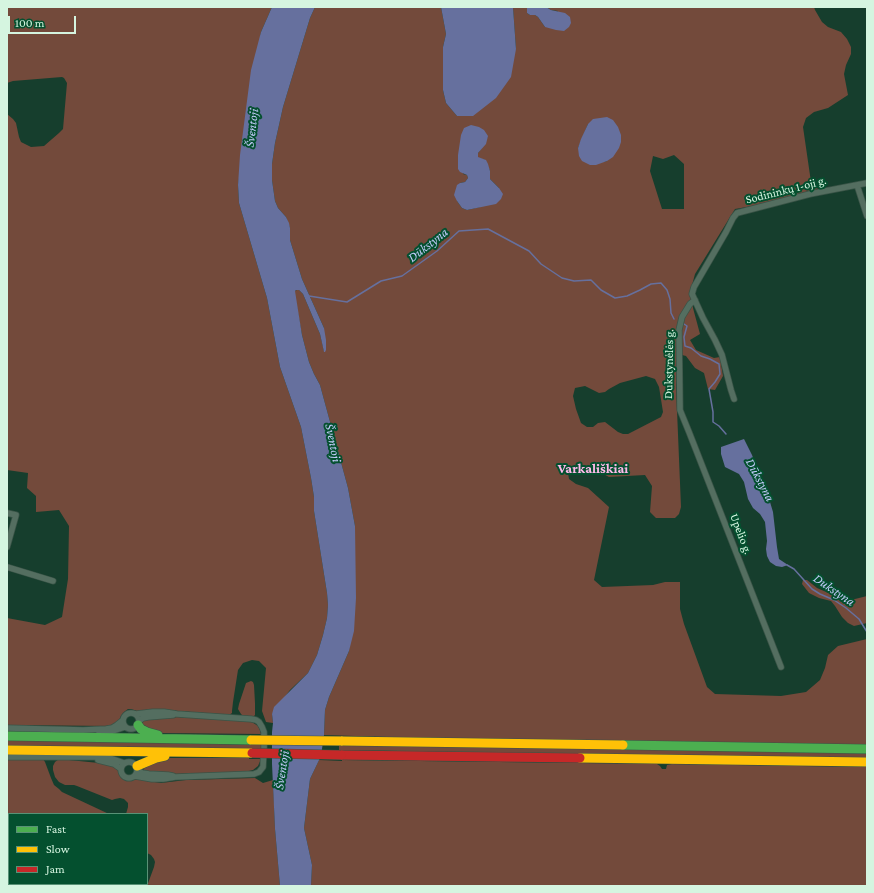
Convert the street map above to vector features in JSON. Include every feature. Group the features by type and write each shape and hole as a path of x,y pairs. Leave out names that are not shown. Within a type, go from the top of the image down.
{"highway":[{"path":"138,723 141,729 147,732 172,739"},
{"path":"7,736 867,749"},
{"path":"7,750 867,762"},
{"path":"137,768 156,758 185,752"}],"street":[{"name":"Sodininkų 1-oji g.","path":"695,300 692,294 694,287 726,232 732,218 737,213 810,194 867,183"},
{"path":"857,185 867,216"},
{"path":"695,300 722,355 734,398"},
{"name":"Dukstynėlės g.","path":"680,410 679,330 682,317 690,304 695,300"},
{"name":"Upelio g.","path":"680,410 690,432 781,666"},
{"path":"7,512 16,515 7,547"},
{"path":"7,567 53,581"},
{"path":"7,728 83,730 112,728 117,725 122,720 124,715 129,712 136,714 164,712 256,720 259,722 264,732 263,767 259,772 254,774 175,777 163,779 135,776 130,778 124,777 121,769 114,764 104,760 82,757"},
{"path":"136,714 139,719 138,723"},
{"path":"83,730 102,733 125,727 132,729 136,727 143,718 177,714"},
{"path":"122,720 125,727"},
{"path":"7,757 102,757 124,763 130,761 135,763 137,768 142,772 149,774 175,777"},
{"path":"121,769 124,763"},
{"path":"135,776 137,768"}],"shaded area":[{"path":"7,7 272,7 261,32 238,185 239,203 267,298 280,367 301,427 314,497 314,511 328,605 327,618 317,655 308,673 290,690 272,714 273,723 266,722 262,711 266,668 259,661 252,660 243,663 238,670 232,713 229,715 165,710 137,711 128,709 124,712 118,722 110,726 7,725 7,618 45,625 62,617 68,579 69,526 59,510 36,512 36,496 27,488 28,473 7,470 7,114 16,123 21,142 31,147 44,146 63,129 67,83 62,77 13,81 7,83"},
{"path":"315,7 441,7 446,34 443,47 443,90 446,103 457,116 516,49 513,7 527,7 527,13 538,17 545,27 558,11 551,10 546,7 814,7 822,22 828,27 841,32 847,39 851,47 851,54 844,74 848,95 828,108 814,112 806,118 803,127 811,182 818,189 823,189 764,204 735,209 695,274 691,289 693,308 700,334 690,340 696,350 714,358 720,357 723,376 715,390 708,389 704,373 695,368 686,356 682,355 676,359 681,507 679,514 675,518 656,518 650,512 652,486 645,475 609,477 598,471 582,467 571,468 568,473 569,479 576,484 588,488 609,507 594,580 602,587 653,585 665,582 680,582 680,609 684,624 707,687 715,694 781,696 806,692 820,680 828,655 838,646 867,639 867,745 324,735 325,710 349,651 355,564 355,526 348,488 320,385 309,362 302,335 294,291 299,290 303,294 320,334 324,351 324,328 302,279 290,240 290,228 286,217 278,208 275,201 272,180 272,164 275,143 283,107 310,18","holes":["588,124 607,161 603,162 578,148","488,136 478,153 478,158 485,160 490,171 490,179 499,188 480,207 467,210 462,208 457,201 460,183 465,182 468,178 467,175 463,174","674,155 684,164 684,209 662,209 650,171 653,156 663,159","646,376 655,379 659,387 663,412 661,417 628,434 618,432 605,422 598,423 593,427 587,427 581,423 573,396 575,388 585,386 599,393 605,392 620,383"]},
{"path":"803,580 807,580 817,588 842,599 851,600 867,596 867,623 854,626 848,623 831,601 819,598 809,593 802,584"},
{"path":"251,681 254,685 255,703 255,715 253,717 243,716 238,709 246,683"},
{"path":"178,717 250,721 258,726 261,734 162,733 156,732 142,724 146,719"},
{"path":"7,739 261,745 261,749 7,746"},
{"path":"339,745 867,752 867,759 339,750"},
{"path":"163,758 261,759 258,766 253,770 240,773 176,774 151,772 143,769"},
{"path":"43,759 54,785 62,792 107,813 8,813 8,885 72,886 7,886 7,760"},
{"path":"59,759 109,764 119,770 120,775 123,778 130,781 136,779 161,783 186,780 255,778 263,783 273,780 275,829 280,886 147,886 155,862 151,855 148,854 148,813 126,813 128,803 124,799 120,798 112,800 77,786 65,785 59,782 55,777 53,770 55,762"},
{"path":"319,760 657,764 662,769 666,769 667,765 672,764 867,767 867,886 311,886 312,865 304,828 310,779"}],"water":[{"name":"Šventoji","path":"272,7 315,7 310,18 283,107 275,143 272,164 272,180 275,201 278,208 289,223 290,240 302,279 324,328 326,340 325,352 320,334 303,294 299,290 296,290 302,335 309,362 320,385 348,488 355,526 356,598 354,631 349,651 325,710 321,756 310,779 304,828 312,865 311,886 280,886 275,829 272,764 272,714 274,707 308,673 317,655 327,618 327,593 314,511 314,497 301,427 280,367 267,298 239,203 238,185 240,155 251,70 261,32"},
{"path":"441,7 513,7 516,49 511,77 496,98 473,116 457,116 446,103 443,90 443,47 446,34"},
{"path":"527,7 546,7 551,10 565,13 570,17 571,23 564,31 545,27 538,17 527,13"},
{"path":"607,117 613,120 618,127 621,135 619,148 613,157 607,161 596,165 590,165 582,161 579,156 578,148 581,139 588,124 593,119"},
{"path":"471,125 484,130 488,136 486,144 478,153 478,157 486,160 490,171 490,179 503,194 501,199 496,204 467,210 462,208 454,195 457,185 465,182 468,178 467,175 460,172 458,169 458,155 461,135 464,128"},
{"path":"744,439 752,455 773,512 779,559 788,565 782,567 776,566 770,562 766,549 767,541 765,522 760,514 753,508 748,499 744,482 739,474 725,467 721,454 721,447"}],"waterway":[{"name":"Dūkstyna","path":"309,296 347,302 381,281 402,276 437,251 459,231 488,229 529,251 541,264 562,278 574,281 591,280 601,290 615,298 627,296 651,284 661,283 667,290 670,299 671,313 674,319"},
{"name":"Dūkstyna","path":"684,324 687,326 684,337 685,346 691,348 701,356 719,364 720,374 709,389 713,412 713,422 726,434"},
{"name":"Dukstyna","path":"787,565 794,569 812,589 846,608 859,619 867,632"}],"traffic: fast":[{"path":"138,725 141,729 158,735"},
{"path":"7,736 251,740"},
{"path":"623,745 867,749"}],"traffic: slow":[{"path":"251,740 341,741"},
{"path":"341,741 623,745"},
{"path":"7,750 252,753"},
{"path":"137,766 165,756"},
{"path":"580,758 867,762"}],"traffic: jam":[{"path":"252,753 341,755"},
{"path":"341,755 580,758"}],"district":[{"name":"Varkališkiai","path":"593,469"}]}
